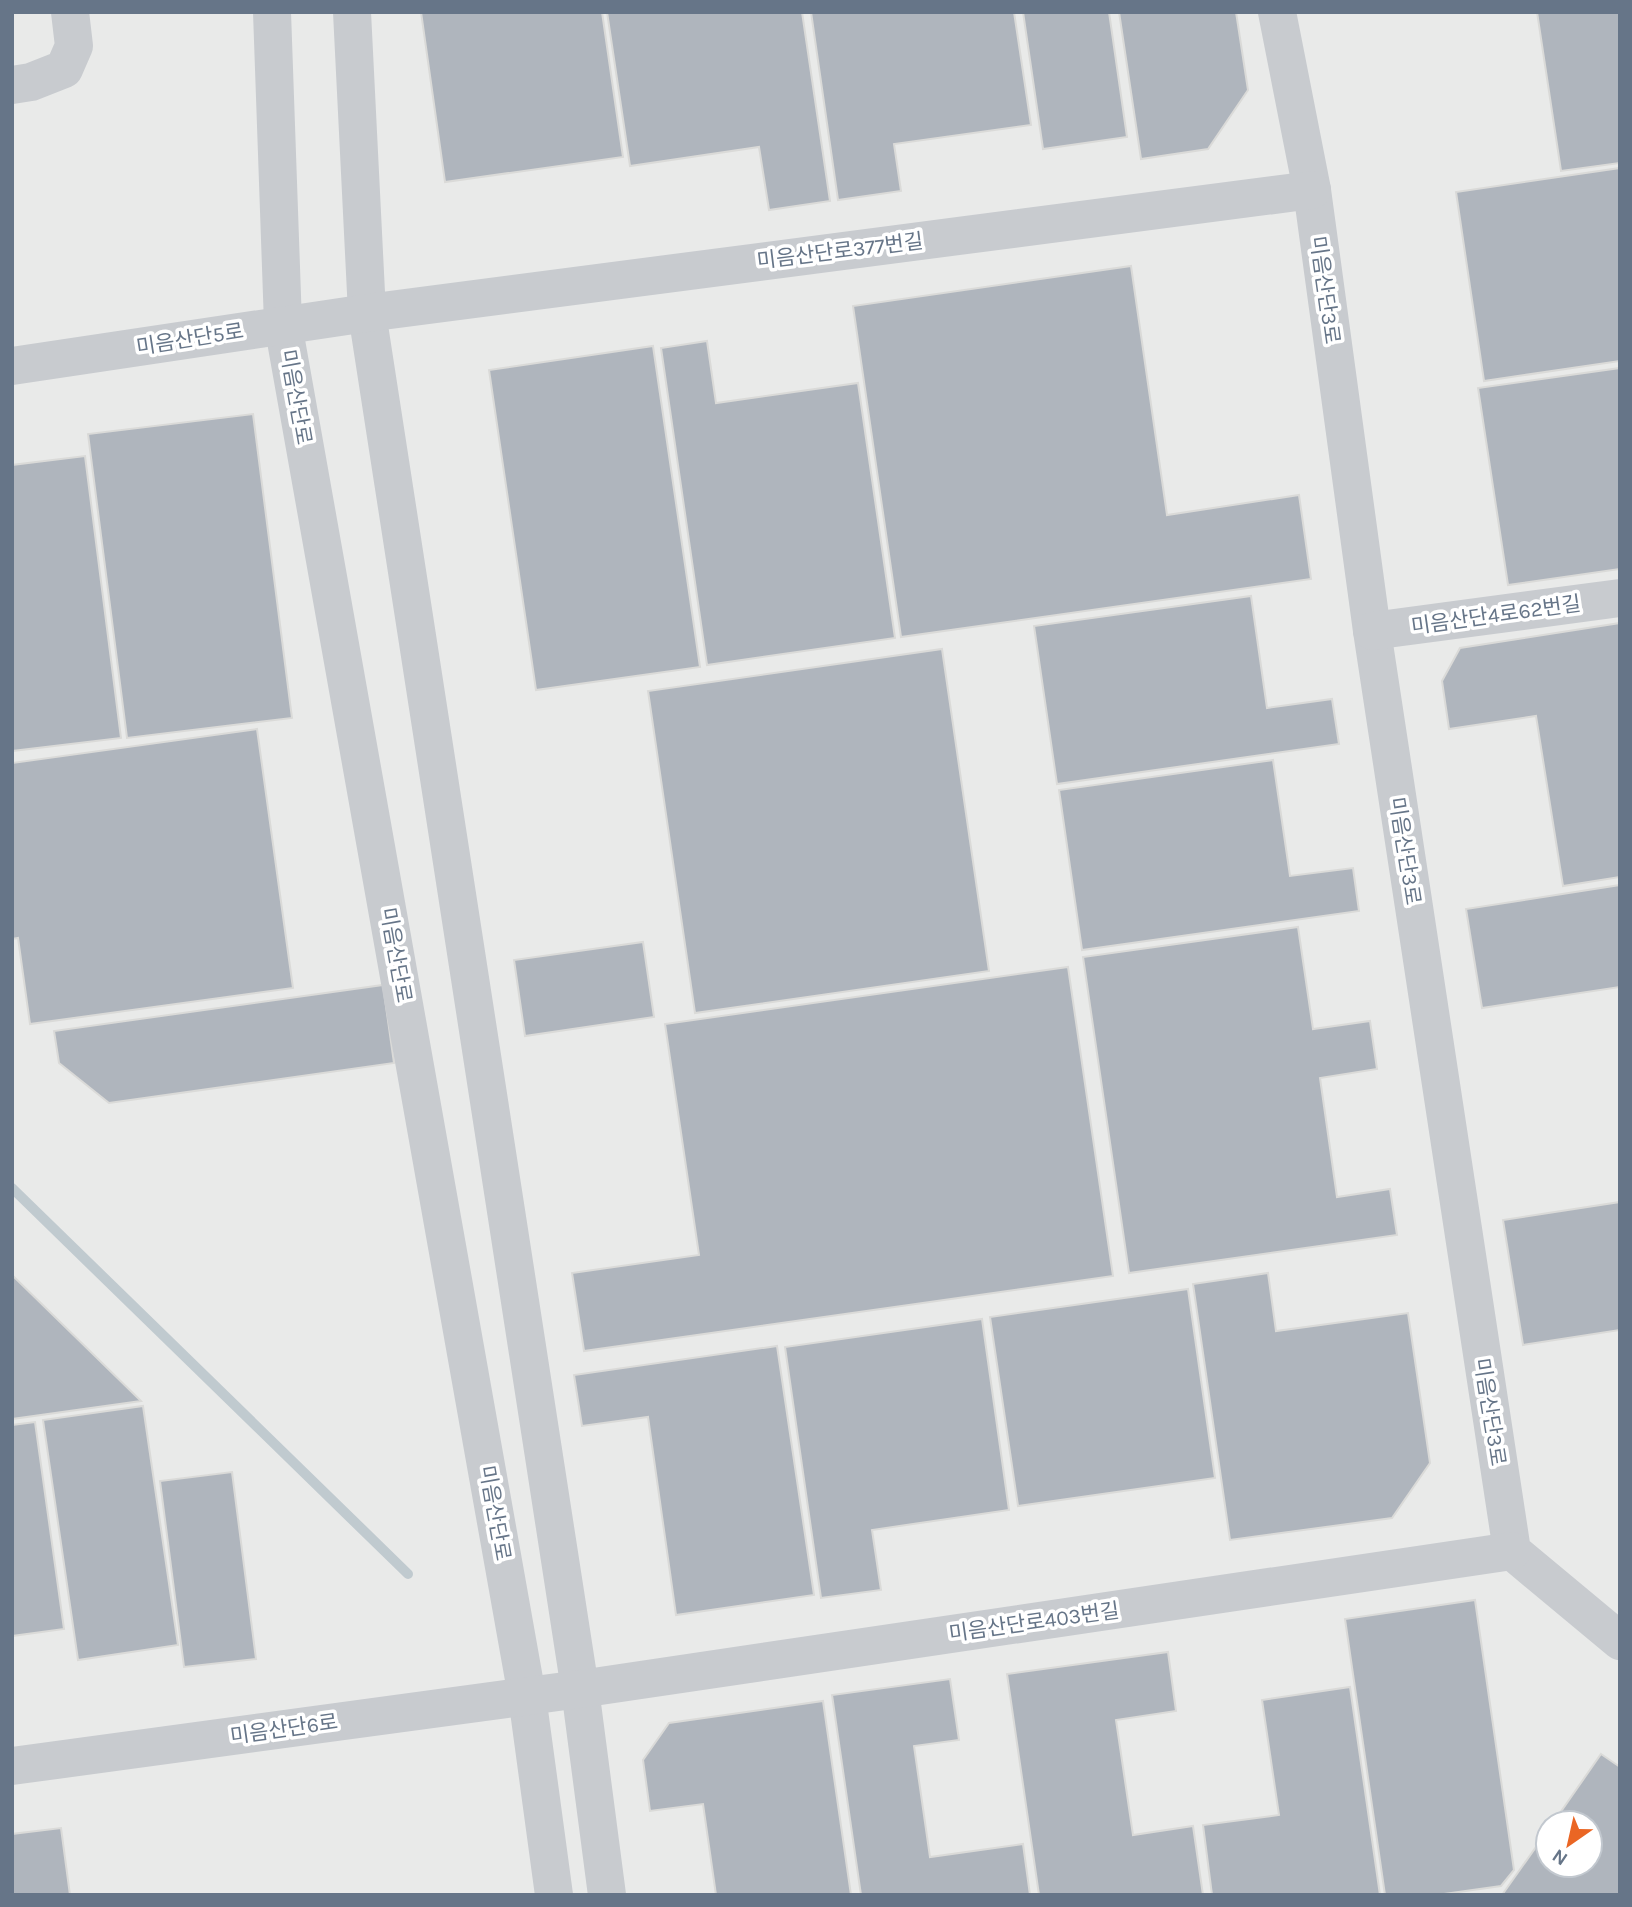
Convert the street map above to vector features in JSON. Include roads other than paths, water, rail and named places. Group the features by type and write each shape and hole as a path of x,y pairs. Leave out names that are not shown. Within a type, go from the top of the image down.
{"street":[{"path":"12,85 31,82 64,69 74,46 70,12"},
{"name":"미음산단로","path":"272,12 284,324 554,1692 607,1895"},
{"name":"미음산단로","path":"352,12 368,313 554,1692 554,1895"},
{"name":"미음산단3로","path":"1277,12 1312,190 1372,632 1511,1551"},
{"name":"미음산단로377번길","path":"368,313 1312,190"},
{"name":"미음산단5로","path":"12,366 368,313"},
{"name":"미음산단4로62번길","path":"1372,632 1620,598"},
{"path":"1511,1551 1620,1641"},
{"name":"미음산단로403번길","path":"554,1692 1511,1551"},
{"name":"미음산단6로","path":"12,1766 554,1692"}],"waterway":[{"path":"12,1188 408,1574"}]}
